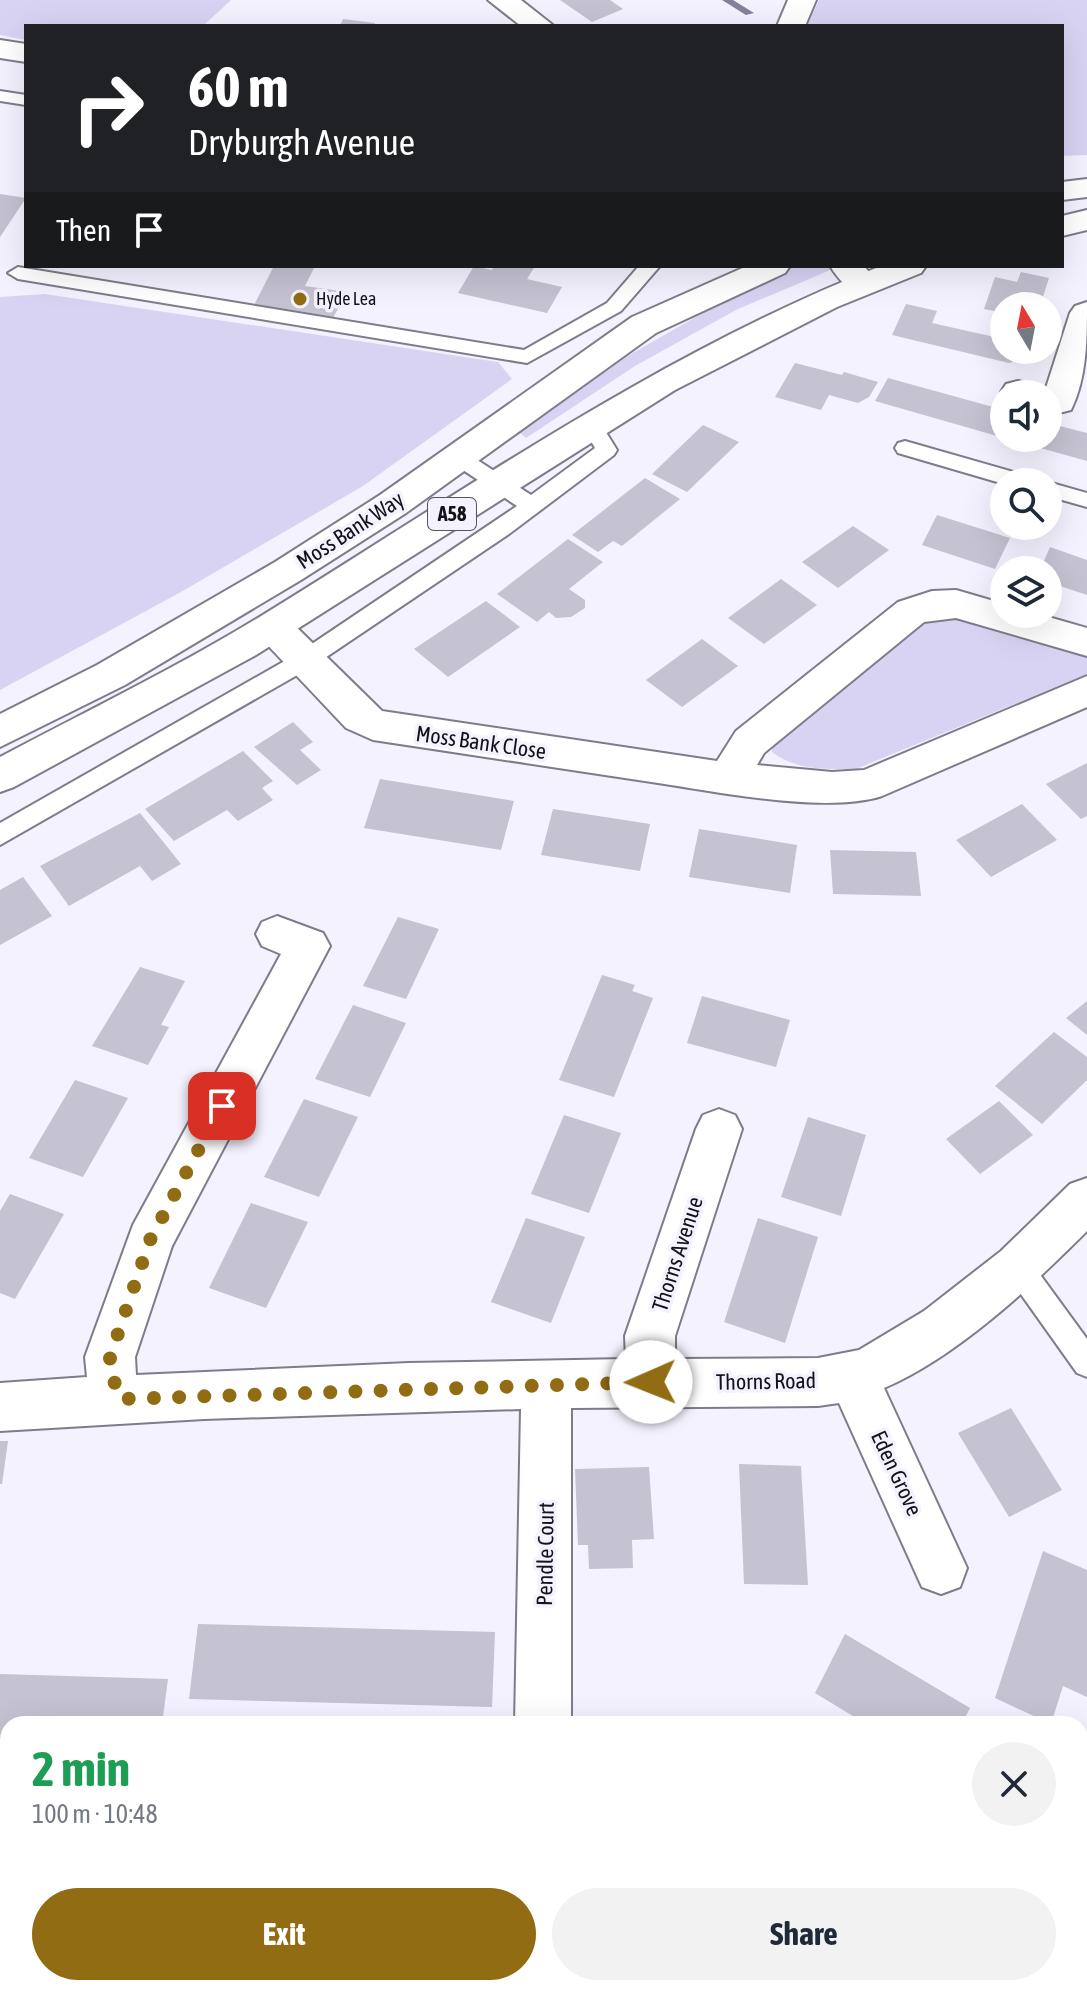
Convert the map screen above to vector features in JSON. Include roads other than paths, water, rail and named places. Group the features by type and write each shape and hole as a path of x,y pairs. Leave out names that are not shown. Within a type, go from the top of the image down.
{"main road":[{"path":"502,0 537,24"},
{"path":"792,24 802,0"},
{"path":"0,49 24,53"},
{"path":"1064,191 1087,188"},
{"path":"1064,226 1087,220"},
{"name":"Moss Bank Way","path":"0,732 111,675 288,571 393,504 644,325 770,268"},
{"name":"Moss Bank Way","path":"0,776 273,627 656,386 854,275 898,268"},
{"path":"1056,380 1086,320"},
{"path":"728,778 750,742 911,612 932,605 956,604 1087,642"},
{"name":"Moss Bank Close","path":"273,627 360,717 373,725 728,778 832,788 868,785 1087,691"},
{"path":"121,1399 110,1371 110,1357 150,1240 308,946 277,934"},
{"name":"Thorns Avenue","path":"651,1382 650,1336 719,1129"},
{"name":"Thorns Road","path":"0,1407 121,1399 546,1384 818,1382 853,1377 877,1367 941,1327 1018,1267 1087,1199"},
{"name":"Eden Grove","path":"853,1377 941,1568"},
{"name":"Pendle Court","path":"543,1716 546,1384"}],"lane":[{"path":"0,96 24,100"},
{"path":"18,273 527,357 614,307 648,268"},
{"path":"0,835 92,785 305,660 532,506 607,450 592,426"},
{"path":"905,448 990,472"},
{"path":"458,457 532,506"},
{"path":"1062,493 1087,500"},
{"path":"1018,1267 1087,1363"}],"waterway":[{"path":"726,0 749,13"}],"place":[{"name":"Hyde Lea","path":"300,299"}]}
